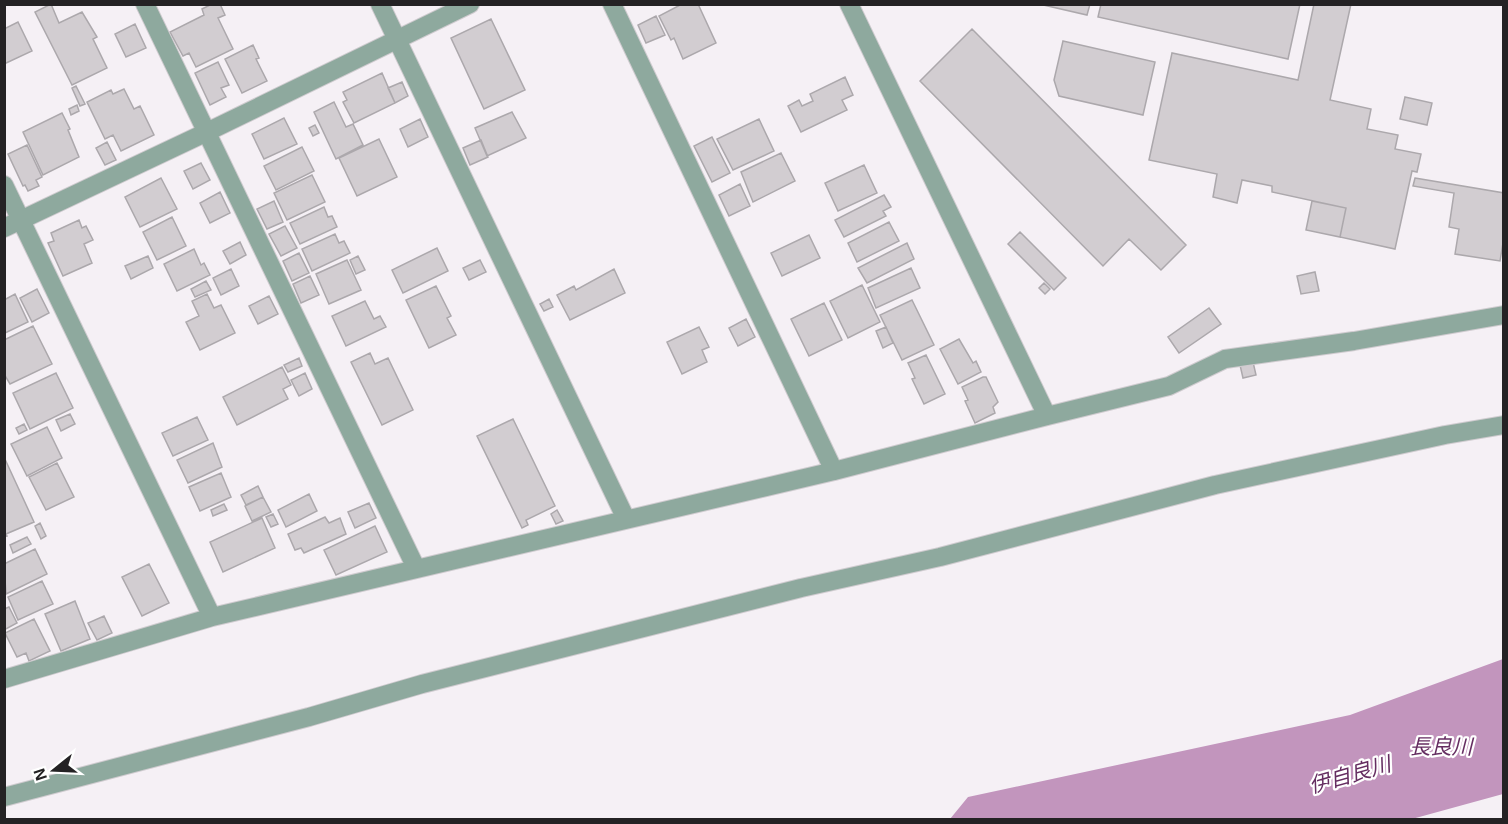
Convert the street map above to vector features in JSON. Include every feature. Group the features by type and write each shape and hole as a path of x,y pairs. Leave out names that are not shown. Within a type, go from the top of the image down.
{"street":[{"path":"145,4 416,568"},
{"path":"380,4 626,519"},
{"path":"13,224 470,4"},
{"path":"612,4 834,471"},
{"path":"849,4 1047,416"},
{"path":"4,185 13,224 212,618"},
{"path":"7,673 212,618 834,471 1169,386 1225,359 1354,341 1503,315"},
{"path":"4,797 444,679 790,591 940,557 1215,485 1503,424"}],"water":[{"name":"長良川","path":"1503,659 1503,794 1412,819 950,819 968,797 1350,715"}],"building":[{"path":"51,4 59,23 82,12 97,37 93,39 107,68 72,85 35,12"},
{"path":"212,4 220,4 225,15 218,18 233,49 196,67 189,53 183,56 170,32 204,15 202,9"},
{"path":"682,4 698,4 716,43 683,59 674,38 671,40 659,16"},
{"path":"1039,4 1090,4 1087,15"},
{"path":"1101,4 1300,4 1288,59 1098,17"},
{"path":"1314,4 1351,4 1330,100 1371,109 1367,129 1398,135 1395,149 1421,154 1417,172 1412,171 1395,249 1340,237 1346,208 1272,192 1272,186 1242,180 1237,203 1213,197 1217,174 1149,160 1172,53 1298,80"},
{"path":"656,16 665,35 646,43 638,25"},
{"path":"491,19 525,90 484,109 451,38"},
{"path":"18,22 32,51 4,64 4,29"},
{"path":"135,24 146,48 126,57 115,34"},
{"path":"972,29 1186,245 1161,270 1129,239 1103,266 920,81"},
{"path":"1063,41 1155,62 1143,115 1059,96 1054,80"},
{"path":"253,45 259,58 256,59 267,81 242,93 225,59"},
{"path":"218,62 229,85 221,88 226,97 210,105 195,73"},
{"path":"382,73 395,103 354,123 343,102 347,100 343,92"},
{"path":"845,77 853,95 842,100 847,110 801,132 788,106 799,100 802,106 813,101 810,94"},
{"path":"402,82 408,96 395,103 388,88"},
{"path":"76,86 85,104 80,106 72,88"},
{"path":"124,89 134,109 140,106 154,135 121,151 113,135 105,139 87,102 111,90 113,94"},
{"path":"1405,97 1432,103 1427,125 1400,119"},
{"path":"334,102 346,127 353,124 363,145 336,159 314,112"},
{"path":"77,105 79,111 71,115 69,109"},
{"path":"512,112 526,138 487,156 475,128"},
{"path":"62,113 79,157 43,175 23,132"},
{"path":"284,118 297,144 264,159 252,134"},
{"path":"420,119 428,137 408,147 400,129"},
{"path":"759,119 774,151 733,170 717,139"},
{"path":"315,125 319,133 313,136 309,128"},
{"path":"712,137 730,173 712,182 694,146"},
{"path":"379,139 397,177 357,196 339,158"},
{"path":"481,140 488,157 470,165 463,148"},
{"path":"107,142 116,160 105,165 96,148"},
{"path":"27,145 42,177 36,180 39,186 28,191 25,185 23,186 8,154"},
{"path":"302,147 314,171 276,190 264,166"},
{"path":"781,153 795,181 753,202 741,172"},
{"path":"201,163 210,180 193,189 184,171"},
{"path":"864,165 877,193 838,211 825,183"},
{"path":"312,175 325,202 287,220 274,193"},
{"path":"161,178 177,209 140,227 125,197"},
{"path":"1415,178 1504,193 1504,237 1500,261 1455,254 1459,229 1449,227 1454,193 1413,186"},
{"path":"740,184 750,206 729,216 719,195"},
{"path":"220,192 230,213 210,223 200,203"},
{"path":"884,195 891,207 883,211 886,216 844,237 835,220"},
{"path":"274,201 283,222 267,229 257,209"},
{"path":"1312,201 1346,208 1340,237 1306,230"},
{"path":"324,207 328,217 332,216 337,227 300,244 290,223"},
{"path":"172,217 186,246 157,260 143,232"},
{"path":"79,220 82,228 86,226 93,240 84,244 92,263 63,276 48,243 54,241 51,233"},
{"path":"889,222 899,241 857,262 848,243"},
{"path":"285,226 297,248 281,256 269,234"},
{"path":"1020,232 1066,278 1054,290 1008,244"},
{"path":"335,234 339,243 344,241 350,253 312,271 302,249"},
{"path":"809,235 820,258 782,276 771,253"},
{"path":"240,242 246,255 230,264 223,251"},
{"path":"907,243 914,259 867,283 858,268"},
{"path":"437,248 448,271 403,293 392,270"},
{"path":"194,249 201,265 204,263 210,275 177,291 164,264"},
{"path":"299,253 309,273 292,281 283,261"},
{"path":"148,256 153,268 131,279 125,266"},
{"path":"358,256 365,270 356,274 350,260"},
{"path":"347,260 361,290 329,304 316,274"},
{"path":"480,260 486,272 469,280 463,268"},
{"path":"911,268 920,288 876,308 868,288"},
{"path":"231,269 239,286 221,295 213,278"},
{"path":"614,269 625,293 570,320 557,295 574,286 576,290"},
{"path":"1315,272 1319,291 1301,294 1297,276"},
{"path":"310,276 319,295 301,303 293,284"},
{"path":"206,281 211,290 195,297 191,289"},
{"path":"1044,283 1050,289 1045,294 1039,288"},
{"path":"862,285 880,322 848,338 830,301"},
{"path":"436,286 451,316 447,318 456,335 429,348 406,300"},
{"path":"37,289 49,313 32,322 20,298"},
{"path":"15,294 28,322 5,333 4,300"},
{"path":"207,294 214,308 221,305 235,333 200,350 186,322 199,316 192,301"},
{"path":"269,296 278,314 258,324 249,306"},
{"path":"549,299 553,307 544,311 540,304"},
{"path":"912,300 934,345 902,360 880,315"},
{"path":"365,301 374,319 380,316 386,327 346,346 332,316"},
{"path":"824,303 842,340 809,356 791,319"},
{"path":"1209,308 1221,324 1179,353 1168,337"},
{"path":"746,319 755,337 738,346 729,328"},
{"path":"33,326 52,364 10,384 4,374 4,340"},
{"path":"699,327 709,347 702,350 707,362 682,374 667,342"},
{"path":"886,327 893,343 883,348 876,331"},
{"path":"959,339 973,363 976,361 981,372 958,384 940,349"},
{"path":"370,353 375,364 388,358 413,410 382,425 351,362"},
{"path":"926,355 945,394 924,404 912,379 915,378 908,363"},
{"path":"299,358 302,366 288,372 284,365"},
{"path":"1253,362 1256,375 1243,378 1240,365"},
{"path":"282,367 291,385 283,389 288,399 237,425 223,397"},
{"path":"56,373 73,408 30,429 13,393"},
{"path":"305,373 312,389 299,396 291,380"},
{"path":"986,377 998,402 993,407 995,413 975,423 965,401 968,400 962,387"},
{"path":"70,414 75,424 61,431 56,420"},
{"path":"197,417 208,440 173,456 162,433"},
{"path":"513,419 555,506 526,520 528,525 522,528 477,436"},
{"path":"24,424 27,430 19,434 16,428"},
{"path":"47,427 62,458 27,476 11,444"},
{"path":"213,443 222,467 188,483 177,460"},
{"path":"4,457 34,522 4,537"},
{"path":"57,463 74,497 46,510 29,477"},
{"path":"221,473 231,497 200,511 189,487"},
{"path":"258,486 263,497 246,505 241,495"},
{"path":"309,494 317,511 286,527 278,510"},
{"path":"263,497 271,512 252,521 245,506"},
{"path":"369,503 376,518 355,528 348,512"},
{"path":"224,504 227,510 213,516 211,510"},
{"path":"557,510 563,521 556,524 551,514"},
{"path":"273,514 278,524 271,527 266,517"},
{"path":"325,517 329,523 340,518 346,534 304,553 301,548 295,550 288,534"},
{"path":"262,518 275,548 223,572 210,542"},
{"path":"40,523 46,536 41,539 35,526"},
{"path":"375,526 387,552 336,575 324,550"},
{"path":"27,537 31,544 13,553 10,545"},
{"path":"35,549 47,574 6,594 4,564"},
{"path":"149,564 169,603 142,616 122,577"},
{"path":"42,581 53,604 18,620 8,597"},
{"path":"75,601 90,639 61,651 45,614"},
{"path":"9,607 17,623 4,630 4,609"},
{"path":"104,616 112,633 97,640 88,623"},
{"path":"34,619 50,651 29,661 26,653 17,657 5,633"}],"water label":[{"name":"伊自良川","path":"1350,775"}]}
